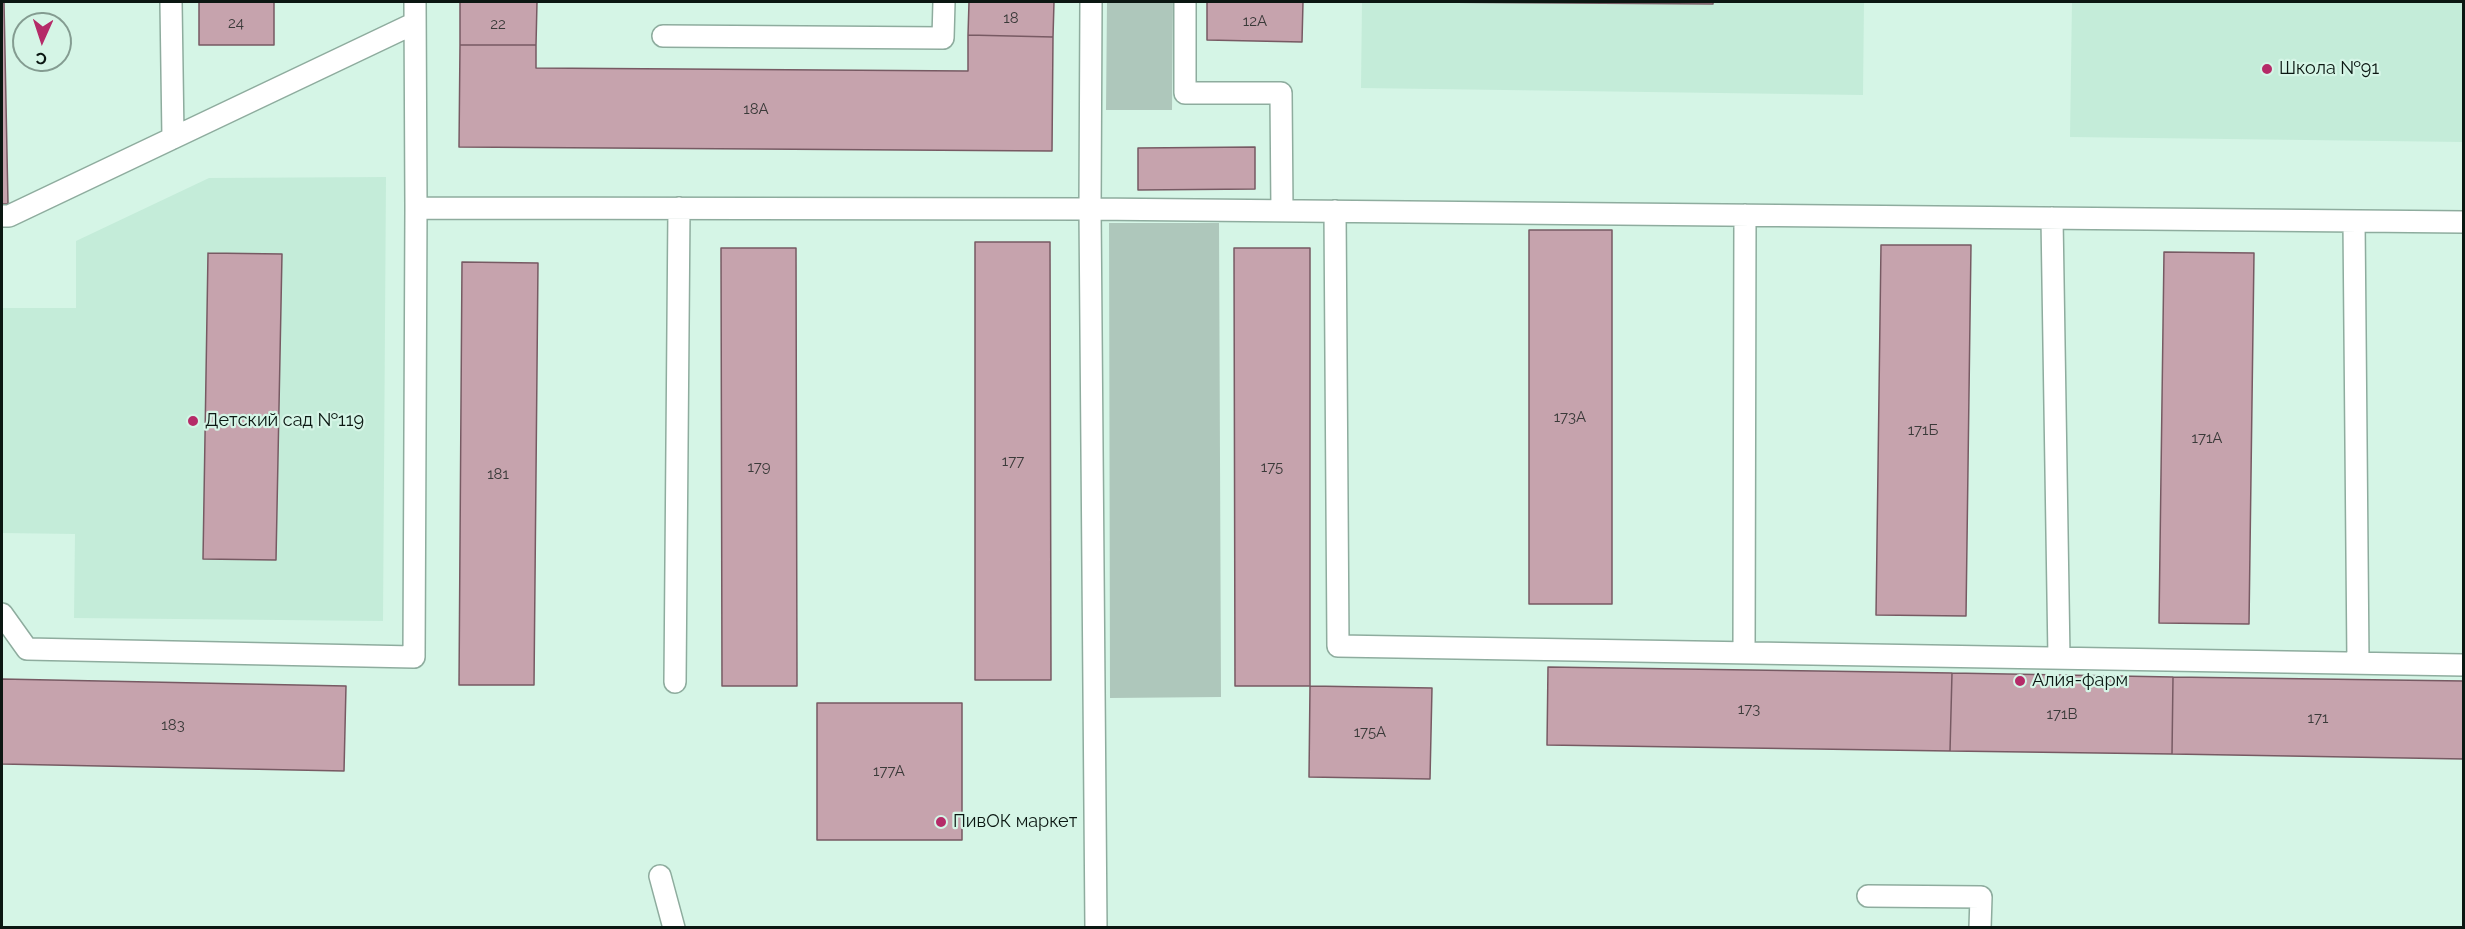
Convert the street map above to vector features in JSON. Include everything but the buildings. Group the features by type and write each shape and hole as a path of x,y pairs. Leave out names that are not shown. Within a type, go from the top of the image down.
{"lane":[{"path":"171,2 173,138"},
{"path":"2,614 27,649 414,657 415,2"},
{"path":"663,36 943,38 944,2"},
{"path":"1091,2 1090,209 1096,927"},
{"path":"1185,2 1185,93 1281,93 1282,211"},
{"path":"2,216 9,216 415,23"},
{"path":"416,208 1090,209 2463,222"},
{"path":"675,682 679,208"},
{"path":"1335,211 1338,646 2463,665"},
{"path":"1744,652 1745,215"},
{"path":"2052,218 2059,658"},
{"path":"2354,221 2358,663"},
{"path":"660,876 674,927"},
{"path":"1868,896 1981,897 1980,927"}],"shaded area":[{"path":"1107,2 1173,2 1172,110 1106,110"},
{"path":"1362,2 1864,2 1863,95 1361,88"},
{"name":"Школа №91","path":"2072,2 2463,2 2463,142 2070,137"},
{"name":"Детский сад №119","path":"386,177 383,621 74,618 75,534 2,533 2,308 76,308 76,241 209,178"},
{"path":"1109,223 1219,223 1221,697 1110,698"}],"place":[{"name":"Школа №91","path":"2267,69"},
{"name":"Детский сад №119","path":"193,421"},
{"name":"Алия-фарм","path":"2020,681"},
{"name":"ПивОК маркет","path":"941,822"}]}
